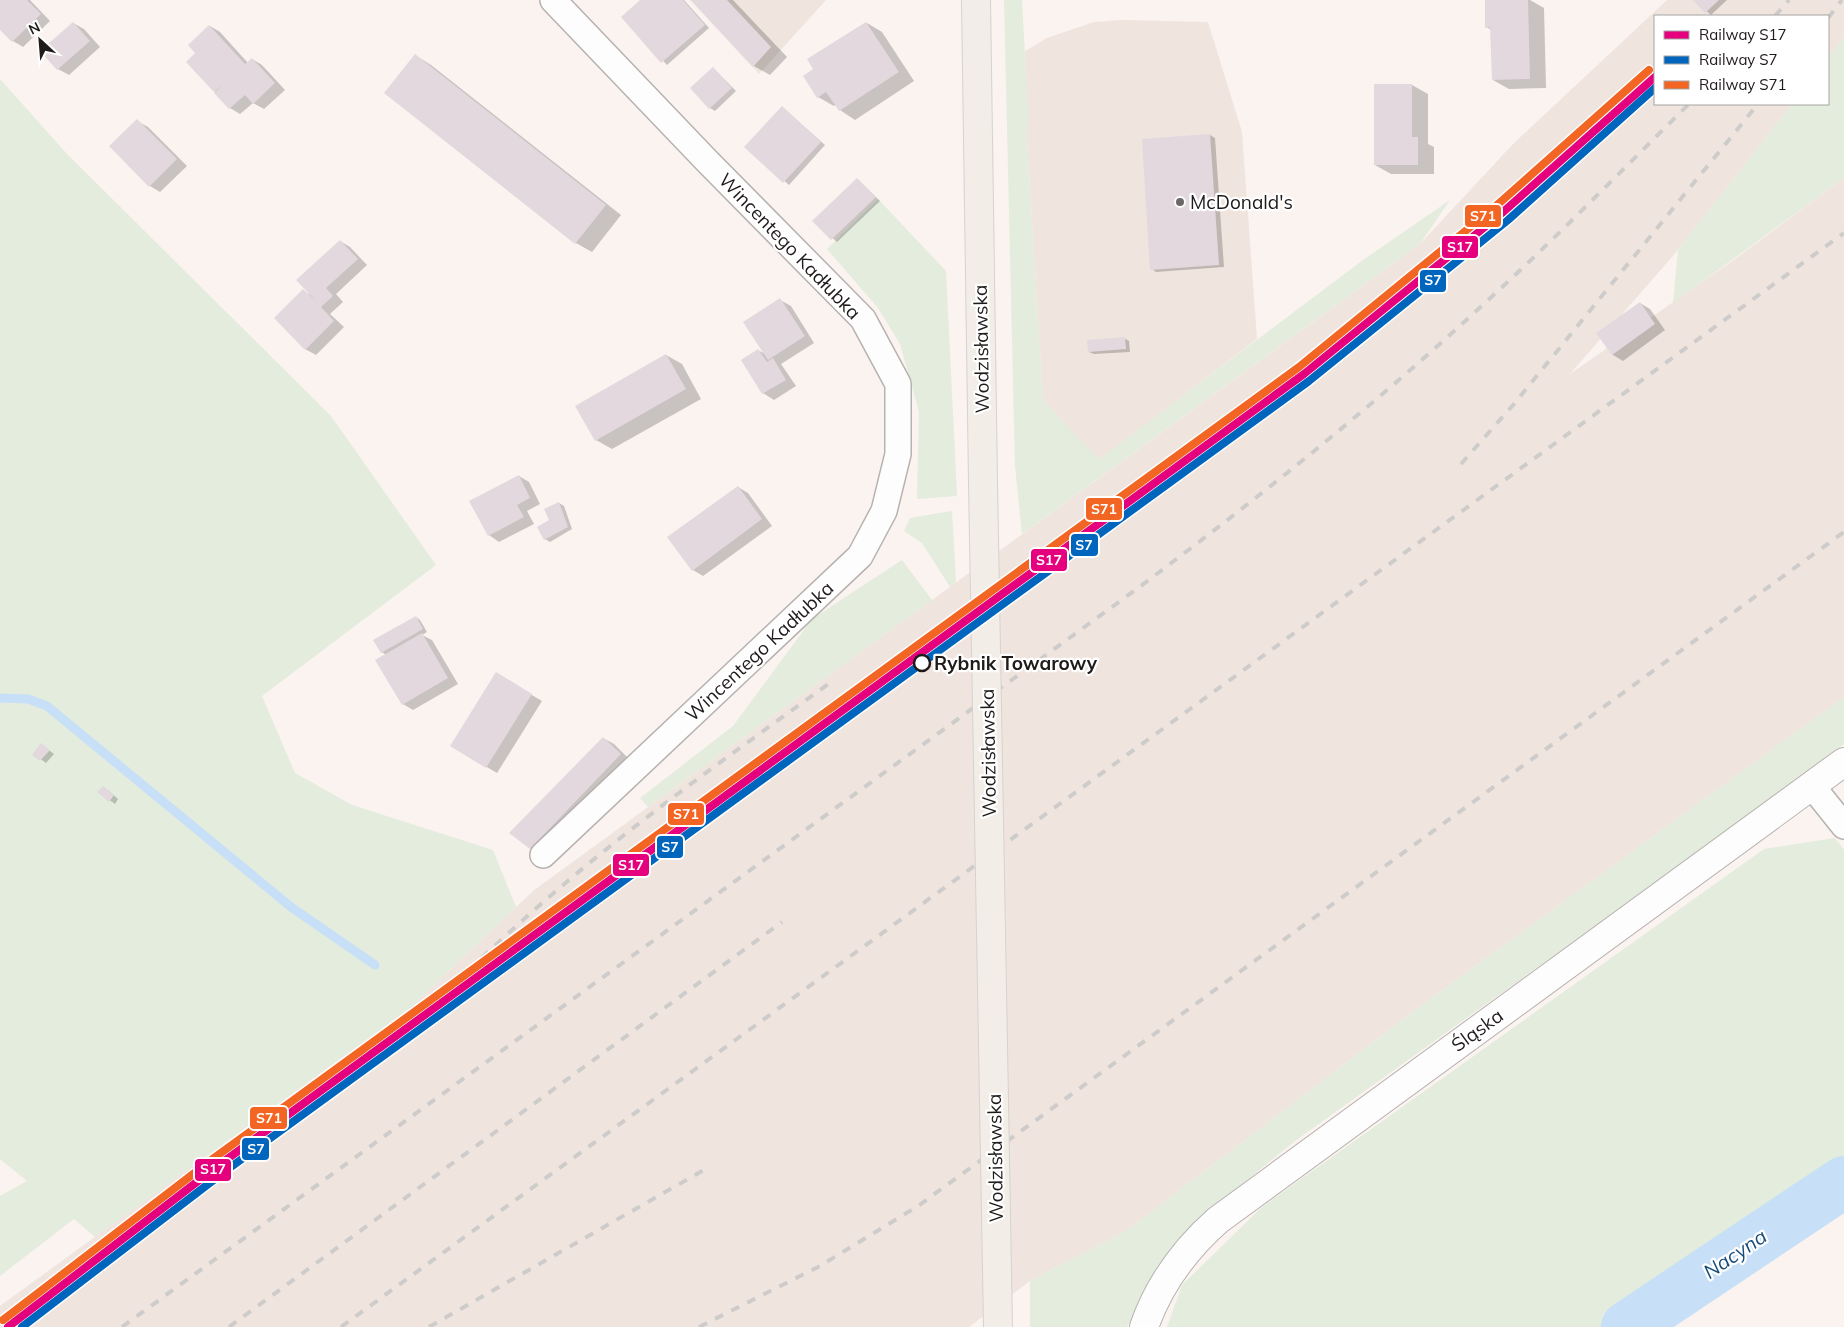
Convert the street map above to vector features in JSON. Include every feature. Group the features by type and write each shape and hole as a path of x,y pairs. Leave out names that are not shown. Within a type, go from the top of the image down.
{"main road":[{"name":"Wodzisławska","path":"976,0 998,1327"}],"street":[{"name":"Wincentego Kadłubka","path":"543,855 860,556 884,511 898,454 898,384 863,319 706,161 553,0"},
{"name":"Śląska","path":"1144,1327 1159,1292 1175,1265 1189,1247 1218,1220 1844,762"},
{"path":"1812,786 1844,826"}],"shaded area":[{"path":"690,0 826,0 759,74"},
{"path":"1667,0 1844,0 1844,37 1829,57 1829,15 1654,15 1654,105 1791,105 1678,250 1570,374 1735,259 1844,178 1844,697 1419,1007 1126,1231 1030,1281 969,1327 0,1327 0,1306 412,1006 533,891 1420,244 1513,144"},
{"path":"1121,20 1208,22 1242,132 1257,339 1099,460 1043,400 1027,142 1025,51 1047,38 1094,22"}],"green space":[{"path":"1004,0 1022,0 1028,111 1027,142 1043,400 1099,459 1363,260 1450,200 1420,244 1022,534 1015,466"},
{"path":"1844,37 1844,178 1673,303 1678,250 1791,105 1829,105 1829,57"},
{"path":"0,79 67,154 331,416 436,565 262,696 295,773 352,805 493,850 516,907 412,1006 95,1237 74,1219 0,1276 0,1196 27,1181 0,1159"},
{"path":"878,199 946,271 957,496 917,499 919,412 900,344 878,308 827,249"},
{"path":"952,511 956,582 950,587 922,543 904,531 910,518"},
{"path":"902,560 932,600 648,807 640,798 733,726 812,619"},
{"path":"1844,697 1844,744 1687,860 1295,1141 1204,1215 1174,1246 1148,1286 1127,1327 1030,1327 1030,1281 1126,1231 1419,1007"},
{"path":"1835,838 1844,850 1844,1191 1641,1327 1167,1327 1182,1285 1262,1207 1764,849"}],"building":[{"path":"0,0 27,0 41,14 12,42 0,30"},
{"path":"640,0 683,0 705,25 661,63 621,17"},
{"path":"691,0 727,0 771,47 753,67"},
{"path":"1485,0 1528,0 1530,79 1492,80 1490,27 1485,28"},
{"path":"1693,0 1719,0 1705,13"},
{"path":"73,22 90,41 57,70 40,51"},
{"path":"866,22 899,72 839,111 826,92 817,98 803,76 813,69 807,59"},
{"path":"209,25 245,64 252,58 275,83 253,104 245,95 229,109 214,93 223,85 214,92 186,62 195,53 188,45"},
{"path":"415,54 606,205 575,244 384,93"},
{"path":"713,67 732,88 709,109 690,88"},
{"path":"1374,84 1412,84 1412,137 1418,137 1418,165 1374,165"},
{"path":"782,106 821,142 783,183 744,147"},
{"path":"137,119 177,159 149,187 109,146"},
{"name":"McDonald's","path":"1210,134 1219,265 1150,270 1142,139"},
{"path":"857,178 876,197 831,240 812,221"},
{"path":"340,240 358,259 326,288 333,296 321,307 334,321 305,350 274,318 303,289 317,302 296,280"},
{"path":"780,298 805,336 768,360 743,322"},
{"path":"1640,302 1655,324 1612,355 1596,333"},
{"path":"1125,337 1126,349 1088,352 1087,340"},
{"path":"758,349 767,362 773,358 786,380 762,394 741,360"},
{"path":"666,354 686,389 595,441 575,406"},
{"path":"519,475 530,498 517,505 524,517 488,536 469,501"},
{"path":"738,486 762,519 692,571 667,537"},
{"path":"559,502 568,527 544,540 537,527 549,520 544,509"},
{"path":"416,616 423,629 381,653 373,640"},
{"path":"422,633 448,678 402,705 375,660"},
{"path":"496,672 532,694 486,768 450,746"},
{"path":"603,737 621,754 530,849 509,833"},
{"path":"41,743 50,750 40,761 32,755"},
{"path":"103,786 114,795 109,802 97,792"}],"waterway":[{"path":"0,698 28,699 47,706 291,907 375,965"},
{"name":"Nacyna","path":"1627,1327 1844,1182"}],"railway":[{"path":"1776,15 1789,0"},
{"path":"1829,17 1842,0"},
{"path":"122,1327 1134,591 1225,522 1314,451 1445,340 1589,204 1688,105"},
{"path":"1461,464 1514,404 1757,105"},
{"path":"341,1327 1844,233"},
{"path":"699,1327 820,1266 918,1206 1844,532"},
{"path":"373,1052 423,1010 544,901 633,828 834,680"},
{"path":"229,1327 782,922"},
{"path":"429,1327 709,1167"}],"rail line":[{"name":"S71","path":"3,1320 214,1158 1299,367 1496,206 1649,70"},
{"name":"S17","path":"8,1327 219,1165 1304,374 1502,213 1654,78"},
{"name":"S7","path":"22,1327 224,1172 1309,381 1508,220 1654,89"}],"place":[{"name":"McDonald's","path":"1180,202"},
{"name":"Rybnik Towarowy","path":"922,663"}]}
